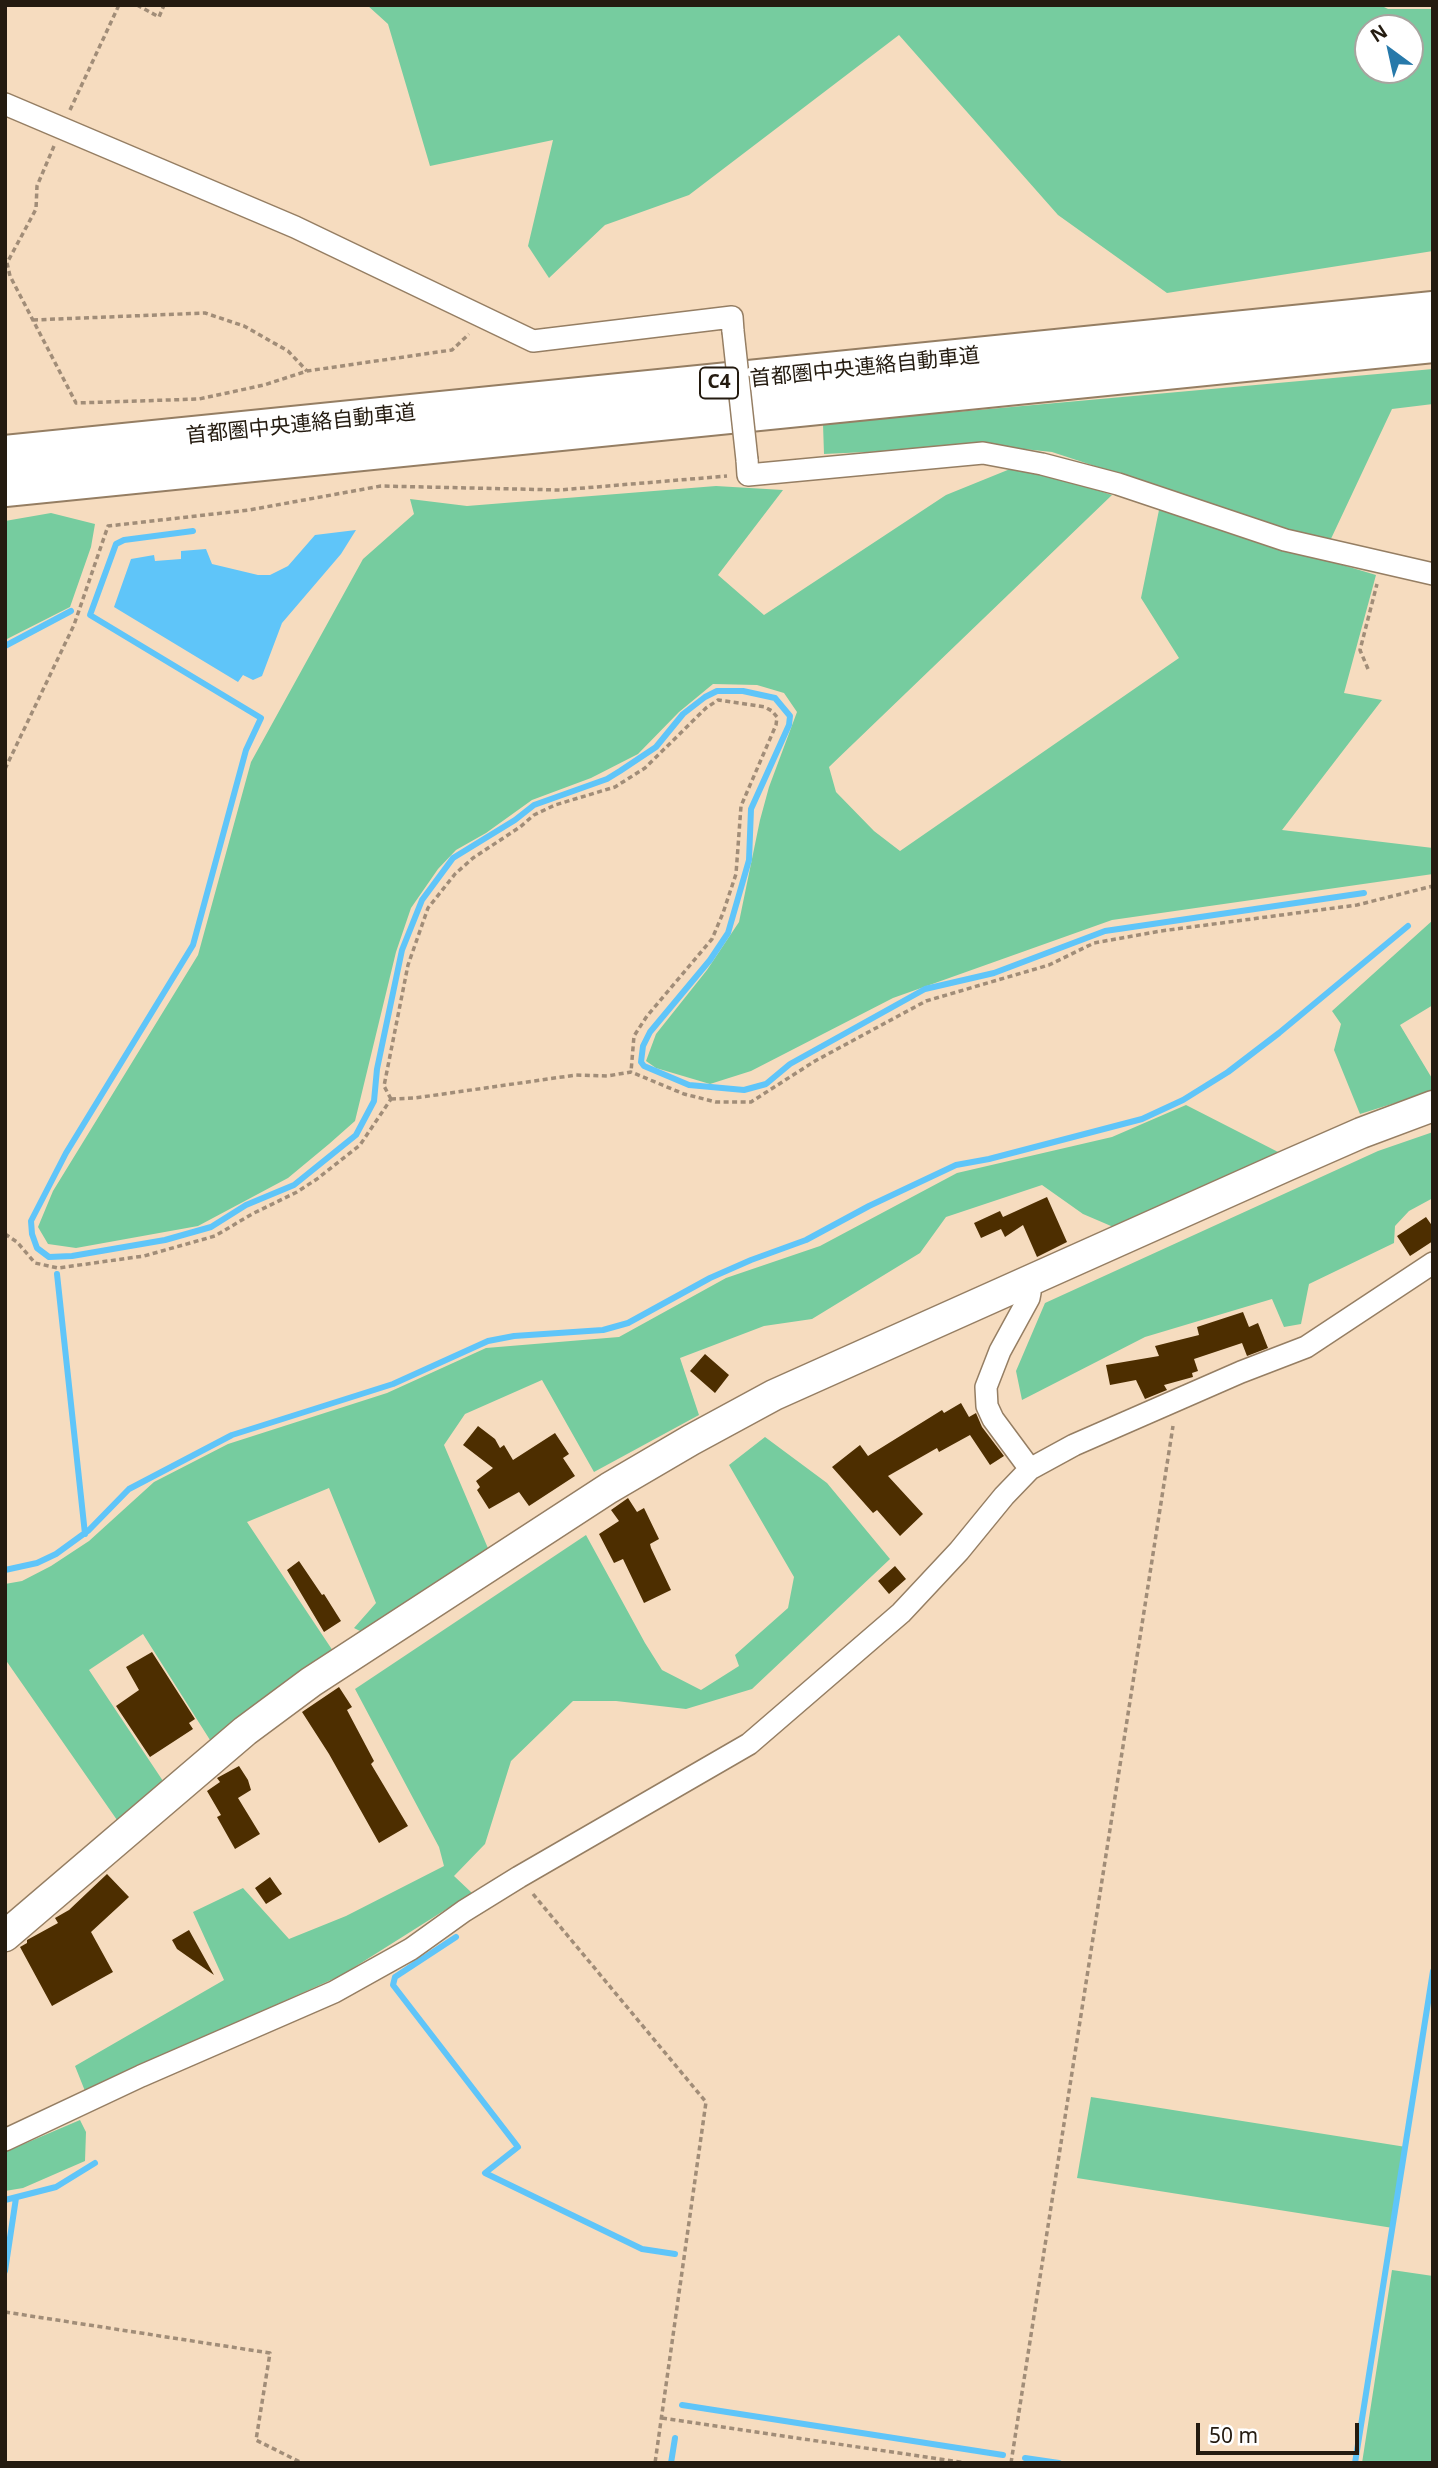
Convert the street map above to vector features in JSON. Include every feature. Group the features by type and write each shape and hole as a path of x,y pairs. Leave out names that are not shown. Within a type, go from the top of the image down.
{"highway":[{"name":"首都圏中央連絡自動車道","path":"5,455 1433,310"},
{"name":"首都圏中央連絡自動車道","path":"5,487 1433,343"}],"street":[{"path":"5,104 295,227 533,341 732,317 742,468 748,475 984,453 1042,464 1118,484 1285,540 1433,574"},
{"path":"5,1936 245,1731 289,1698 609,1488 691,1440 774,1395 1288,1165 1361,1133 1433,1106"},
{"path":"5,2140 141,2076 334,1992 411,1949 464,1911 519,1877 749,1744 901,1613 1030,1469 1172,1402 1306,1347 1433,1263"},
{"path":"1026,1283 1029,1298 1000,1351 986,1387 988,1406 993,1419 1030,1469"}],"path":[{"path":"119,5 37,186 36,209 7,263 10,276 76,403 199,400 264,385 307,371 452,350 486,318"},
{"path":"137,5 159,17 164,5"},
{"path":"33,320 205,313 244,326 288,351 307,371"},
{"path":"5,769 74,625 108,526 249,510 381,486 560,490 742,468"},
{"path":"1368,669 1360,650 1382,562"},
{"path":"391,1099 384,1086 408,965 428,908 455,874 534,815 555,805 615,787 645,768 706,708 718,700 765,708 777,717 776,725 741,806 736,874 723,914 712,939 647,1016 634,1036 631,1072"},
{"path":"391,1099 576,1075 607,1076 631,1072 684,1094 716,1102 751,1102 815,1061 926,1001 1049,965 1094,943 1357,905 1433,886"},
{"path":"5,1234 17,1242 35,1263 58,1268 144,1256 215,1236 317,1179 360,1145 391,1099"},
{"path":"1010,2463 1171,1446 1172,1402"},
{"path":"519,1877 706,2102 654,2463"},
{"path":"5,2312 270,2353 256,2440 302,2463"},
{"path":"662,2418 965,2463"}],"green space":[{"path":"367,5 1380,5 1388,9 1433,9 1433,251 1167,293 1058,215 899,35 689,195 605,225 549,278 528,246 553,140 430,166 388,24"},
{"path":"1433,369 1433,404 1392,409 1329,543 1052,452 995,446 824,454 823,424"},
{"path":"1020,465 1112,495 829,767 836,792 874,831 900,851 1179,658 1141,598 1159,510 1376,575 1344,693 1382,700 1282,830 1433,848 1433,874 1112,920 893,998 751,1071 710,1084 656,1068 646,1061 656,1034 707,970 739,922 769,787 797,712 784,693 757,685 713,684 679,712 638,754 591,778 532,800 486,833 456,850 438,869 411,908 396,952 355,1121 329,1144 288,1178 198,1226 76,1248 48,1244 38,1227 53,1191 198,955 251,762 363,559 414,514 410,499 467,506 716,486 783,490 718,575 764,615 946,495"},
{"path":"51,513 95,524 91,547 70,607 5,640 5,521"},
{"path":"1433,920 1433,1005 1400,1025 1433,1080 1433,1091 1360,1114 1334,1050 1341,1024 1332,1011"},
{"path":"1186,1105 1282,1154 1118,1229 1083,1214 1042,1185 946,1217 920,1253 812,1319 764,1326 680,1358 699,1415 594,1472 542,1380 465,1414 444,1445 490,1553 366,1634 354,1628 376,1603 329,1488 247,1522 333,1651 210,1740 143,1634 89,1670 163,1781 117,1820 5,1659 5,1584 22,1581 51,1566 89,1541 154,1482 228,1444 387,1393 486,1348 619,1337 726,1278 820,1246 957,1173 1112,1137"},
{"path":"1433,1132 1433,1198 1409,1211 1395,1226 1394,1243 1309,1284 1301,1324 1284,1327 1272,1299 1145,1337 1022,1400 1016,1371 1045,1303 1378,1151"},
{"path":"765,1437 827,1483 890,1559 752,1689 686,1709 616,1701 573,1701 511,1761 485,1844 454,1876 472,1893 342,1975 85,2091 75,2066 224,1980 193,1912 243,1888 289,1939 346,1916 444,1866 439,1847 355,1689 586,1535 662,1670 701,1690 739,1666 735,1655 788,1608 794,1577 729,1465"},
{"path":"1091,2097 1406,2147 1393,2228 1077,2178"},
{"path":"80,2120 86,2132 85,2161 23,2188 5,2191 5,2152"},
{"path":"1392,2270 1433,2276 1433,2463 1362,2463"}],"water":[{"path":"356,530 341,554 282,623 262,676 253,680 243,675 238,682 114,607 131,559 154,555 155,561 181,559 181,551 206,549 212,564 258,575 270,575 288,566 315,535"}],"building":[{"path":"1047,1197 1067,1242 1037,1257 1023,1225 1005,1237 1001,1229 981,1238 974,1223 1000,1211 1003,1217"},
{"path":"1426,1217 1433,1227 1433,1241 1410,1256 1397,1236"},
{"path":"1243,1312 1249,1327 1258,1323 1268,1348 1247,1356 1242,1343 1194,1359 1198,1371 1192,1373 1193,1377 1164,1385 1167,1390 1145,1399 1136,1380 1110,1385 1106,1365 1159,1356 1155,1346 1199,1335 1197,1327"},
{"path":"705,1354 729,1375 715,1393 690,1371"},
{"path":"961,1403 969,1417 976,1413 982,1427 1004,1456 990,1465 970,1435 939,1452 937,1448 888,1476 923,1514 900,1536 877,1510 873,1513 832,1467 860,1445 868,1456 942,1410 944,1413"},
{"path":"478,1426 495,1439 500,1448 504,1445 513,1460 555,1433 569,1454 563,1458 575,1476 529,1506 519,1492 489,1509 477,1490 480,1487 476,1481 493,1468 463,1445"},
{"path":"628,1498 637,1512 644,1508 659,1539 650,1544 671,1590 644,1603 623,1559 614,1563 599,1534 619,1521 611,1510"},
{"path":"299,1561 341,1621 324,1632 287,1570"},
{"path":"895,1566 906,1579 889,1594 878,1581"},
{"path":"152,1652 195,1719 189,1723 193,1729 150,1757 116,1706 139,1690 126,1667"},
{"path":"339,1687 352,1707 347,1710 374,1761 371,1764 408,1826 379,1843 302,1712"},
{"path":"239,1766 251,1790 238,1798 260,1834 235,1849 217,1817 221,1815 207,1791 220,1782 217,1778"},
{"path":"107,1874 129,1897 91,1932 113,1972 52,2006 20,1947 27,1943 27,1940 58,1923 55,1918 69,1910"},
{"path":"270,1877 282,1894 266,1904 255,1888"},
{"path":"189,1930 214,1975 177,1949 172,1940"}],"waterway":[{"path":"193,531 124,540 116,544 90,615 261,718 246,750 193,945 66,1153 31,1221 37,1248 49,1257 72,1256 165,1240 211,1227 246,1205 294,1185 356,1135 374,1101 377,1069 402,950 422,900 453,858 515,820 534,805 607,779 620,771 656,747 683,714 717,691 743,691 775,698 790,716 789,725 751,809 749,860 728,933 710,960 650,1032 643,1046 641,1062 644,1066 689,1085 744,1090 766,1084 790,1064 925,989 994,973 1105,931 1364,893"},
{"path":"5,646 71,611"},
{"path":"5,1570 37,1563 56,1554 89,1530 129,1489 232,1435 393,1384 488,1341 514,1336 603,1330 628,1323 710,1278 806,1240 869,1206 956,1165 1142,1119 1183,1100 1228,1072 1408,926"},
{"path":"57,1274 85,1534"},
{"path":"456,1937 395,1977 393,1985 518,2147 485,2173 642,2249 675,2254"},
{"path":"1355,2463 1433,1971"},
{"path":"5,2200 56,2187 95,2163"},
{"path":"5,2271 16,2198"},
{"path":"682,2405 1003,2455"},
{"path":"671,2463 675,2438"},
{"path":"1025,2458 1059,2463"}]}
